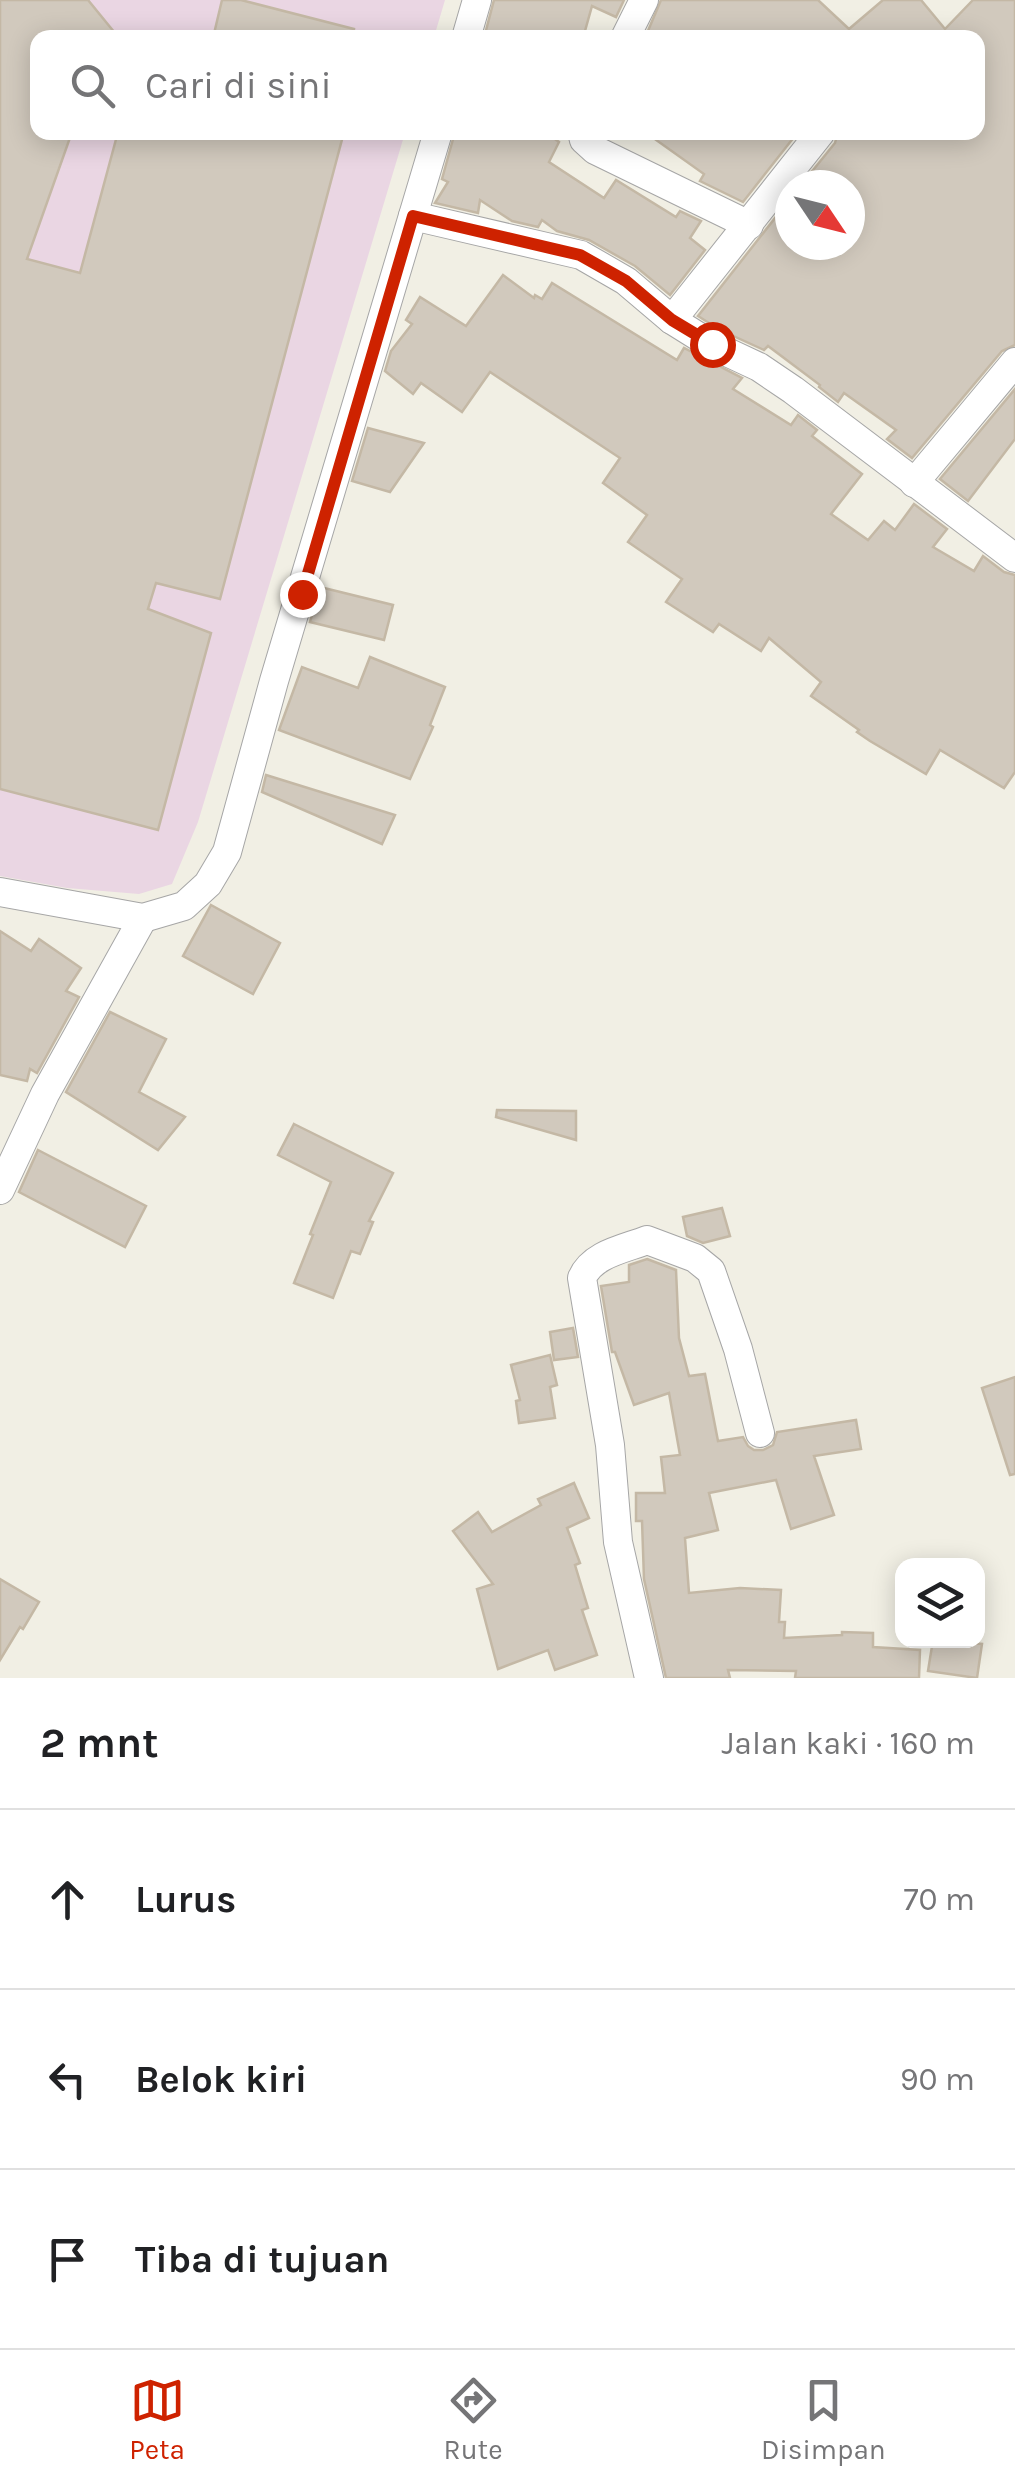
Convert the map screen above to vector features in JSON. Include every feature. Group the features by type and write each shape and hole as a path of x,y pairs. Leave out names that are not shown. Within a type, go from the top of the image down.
{"street":[{"path":"468,30 477,0"},
{"path":"629,30 644,0"},
{"path":"0,892 143,918 184,906 208,884 226,852 436,140"},
{"path":"584,140 596,150 749,225"},
{"path":"672,320 815,140"},
{"path":"413,216 580,255 626,281 672,320 759,367 1015,558"},
{"path":"914,483 1015,362"},
{"path":"0,1190 45,1094 143,918"},
{"path":"650,1678 618,1542 610,1445 583,1290 586,1268 593,1261 647,1240 696,1258 710,1271 738,1349 760,1432"}],"shaded area":[{"path":"0,0 445,0 436,30 30,30 30,140 403,140 198,822 172,884 139,894 67,888 0,876"}],"building":[{"path":"0,0 88,0 112,30 30,30 30,140 69,140 27,259 80,273 116,140 342,140 220,599 156,583 148,609 211,633 158,830 0,789"},
{"path":"222,0 241,0 354,29 354,30 215,30"},
{"path":"494,0 624,0 616,17 592,6 585,30 486,30"},
{"path":"661,0 818,0 849,29 883,0 921,0 945,29 973,0 1015,0 1015,345 1002,351 912,458 887,439 896,430 844,393 838,402 768,346 764,350 698,316 775,218 775,260 865,260 865,170 813,170 836,140 985,140 985,30 648,30"},
{"path":"453,140 556,140 559,142 549,162 604,198 616,180 676,217 680,211 701,221 690,238 705,250 670,295 635,266 589,240 557,231 542,220 538,227 512,221 480,200 478,213 435,203 448,182 442,179"},
{"path":"656,140 792,140 743,202 700,181 704,174"},
{"path":"503,275 534,298 535,295 542,299 552,283 677,360 684,348 742,378 733,389 791,425 798,415 817,430 812,436 862,474 831,514 868,540 884,521 895,530 914,504 947,529 933,547 974,571 983,556 1004,572 1015,575 1015,772 1004,788 940,750 926,774 870,741 811,696 821,682 769,638 761,651 719,624 713,632 666,602 682,579 628,542 647,515 603,483 620,458 490,372 462,412 421,383 413,394 385,371 391,351 412,324 406,320 420,297 466,326"},
{"path":"1015,389 1015,439 968,501 940,479"},
{"path":"368,428 424,443 390,492 352,481"},
{"path":"320,587 393,605 384,640 310,622"},
{"path":"370,657 445,687 430,725 433,727 410,779 279,730 302,667 358,688"},
{"path":"266,775 395,815 382,844 262,792"},
{"path":"211,905 280,943 253,994 183,956"},
{"path":"0,931 31,951 39,939 81,968 66,991 79,997 37,1073 30,1069 27,1081 0,1075"},
{"path":"110,1012 166,1039 139,1092 185,1117 158,1150 66,1092"},
{"path":"497,1110 576,1111 576,1140 496,1117"},
{"path":"294,1124 393,1173 369,1221 373,1222 360,1254 351,1251 333,1298 294,1283 331,1182 278,1155"},
{"path":"38,1150 146,1206 125,1247 19,1192"},
{"path":"722,1208 730,1236 703,1243 687,1236 683,1217"},
{"path":"647,1259 676,1270 679,1338 689,1376 705,1374 718,1441 743,1437 754,1450 763,1450 773,1445 777,1432 856,1420 861,1449 814,1456 834,1515 791,1529 776,1480 709,1493 718,1530 685,1538 689,1593 740,1588 781,1590 779,1622 785,1622 784,1638 873,1633 873,1647 920,1650 919,1678 795,1678 796,1671 728,1670 730,1678 666,1678 644,1579 642,1521 636,1521 636,1493 665,1493 661,1457 680,1455 669,1393 634,1405 612,1352 601,1286 629,1282 629,1265"},
{"path":"573,1328 578,1357 554,1360 550,1332"},
{"path":"550,1355 557,1385 550,1387 555,1418 519,1423 516,1401 520,1400 511,1365"},
{"path":"1015,1377 1015,1474 1010,1475 982,1388"},
{"path":"574,1483 589,1518 567,1528 580,1563 575,1565 588,1608 582,1610 597,1655 555,1670 548,1650 498,1669 477,1589 493,1584 453,1531 478,1512 492,1532 541,1505 538,1499"},
{"path":"0,1579 39,1602 0,1660"},
{"path":"932,1648 981,1648 977,1678 928,1671"}],"route":[{"path":"302,594 413,216 580,255 626,281 672,320 712,344"}]}
